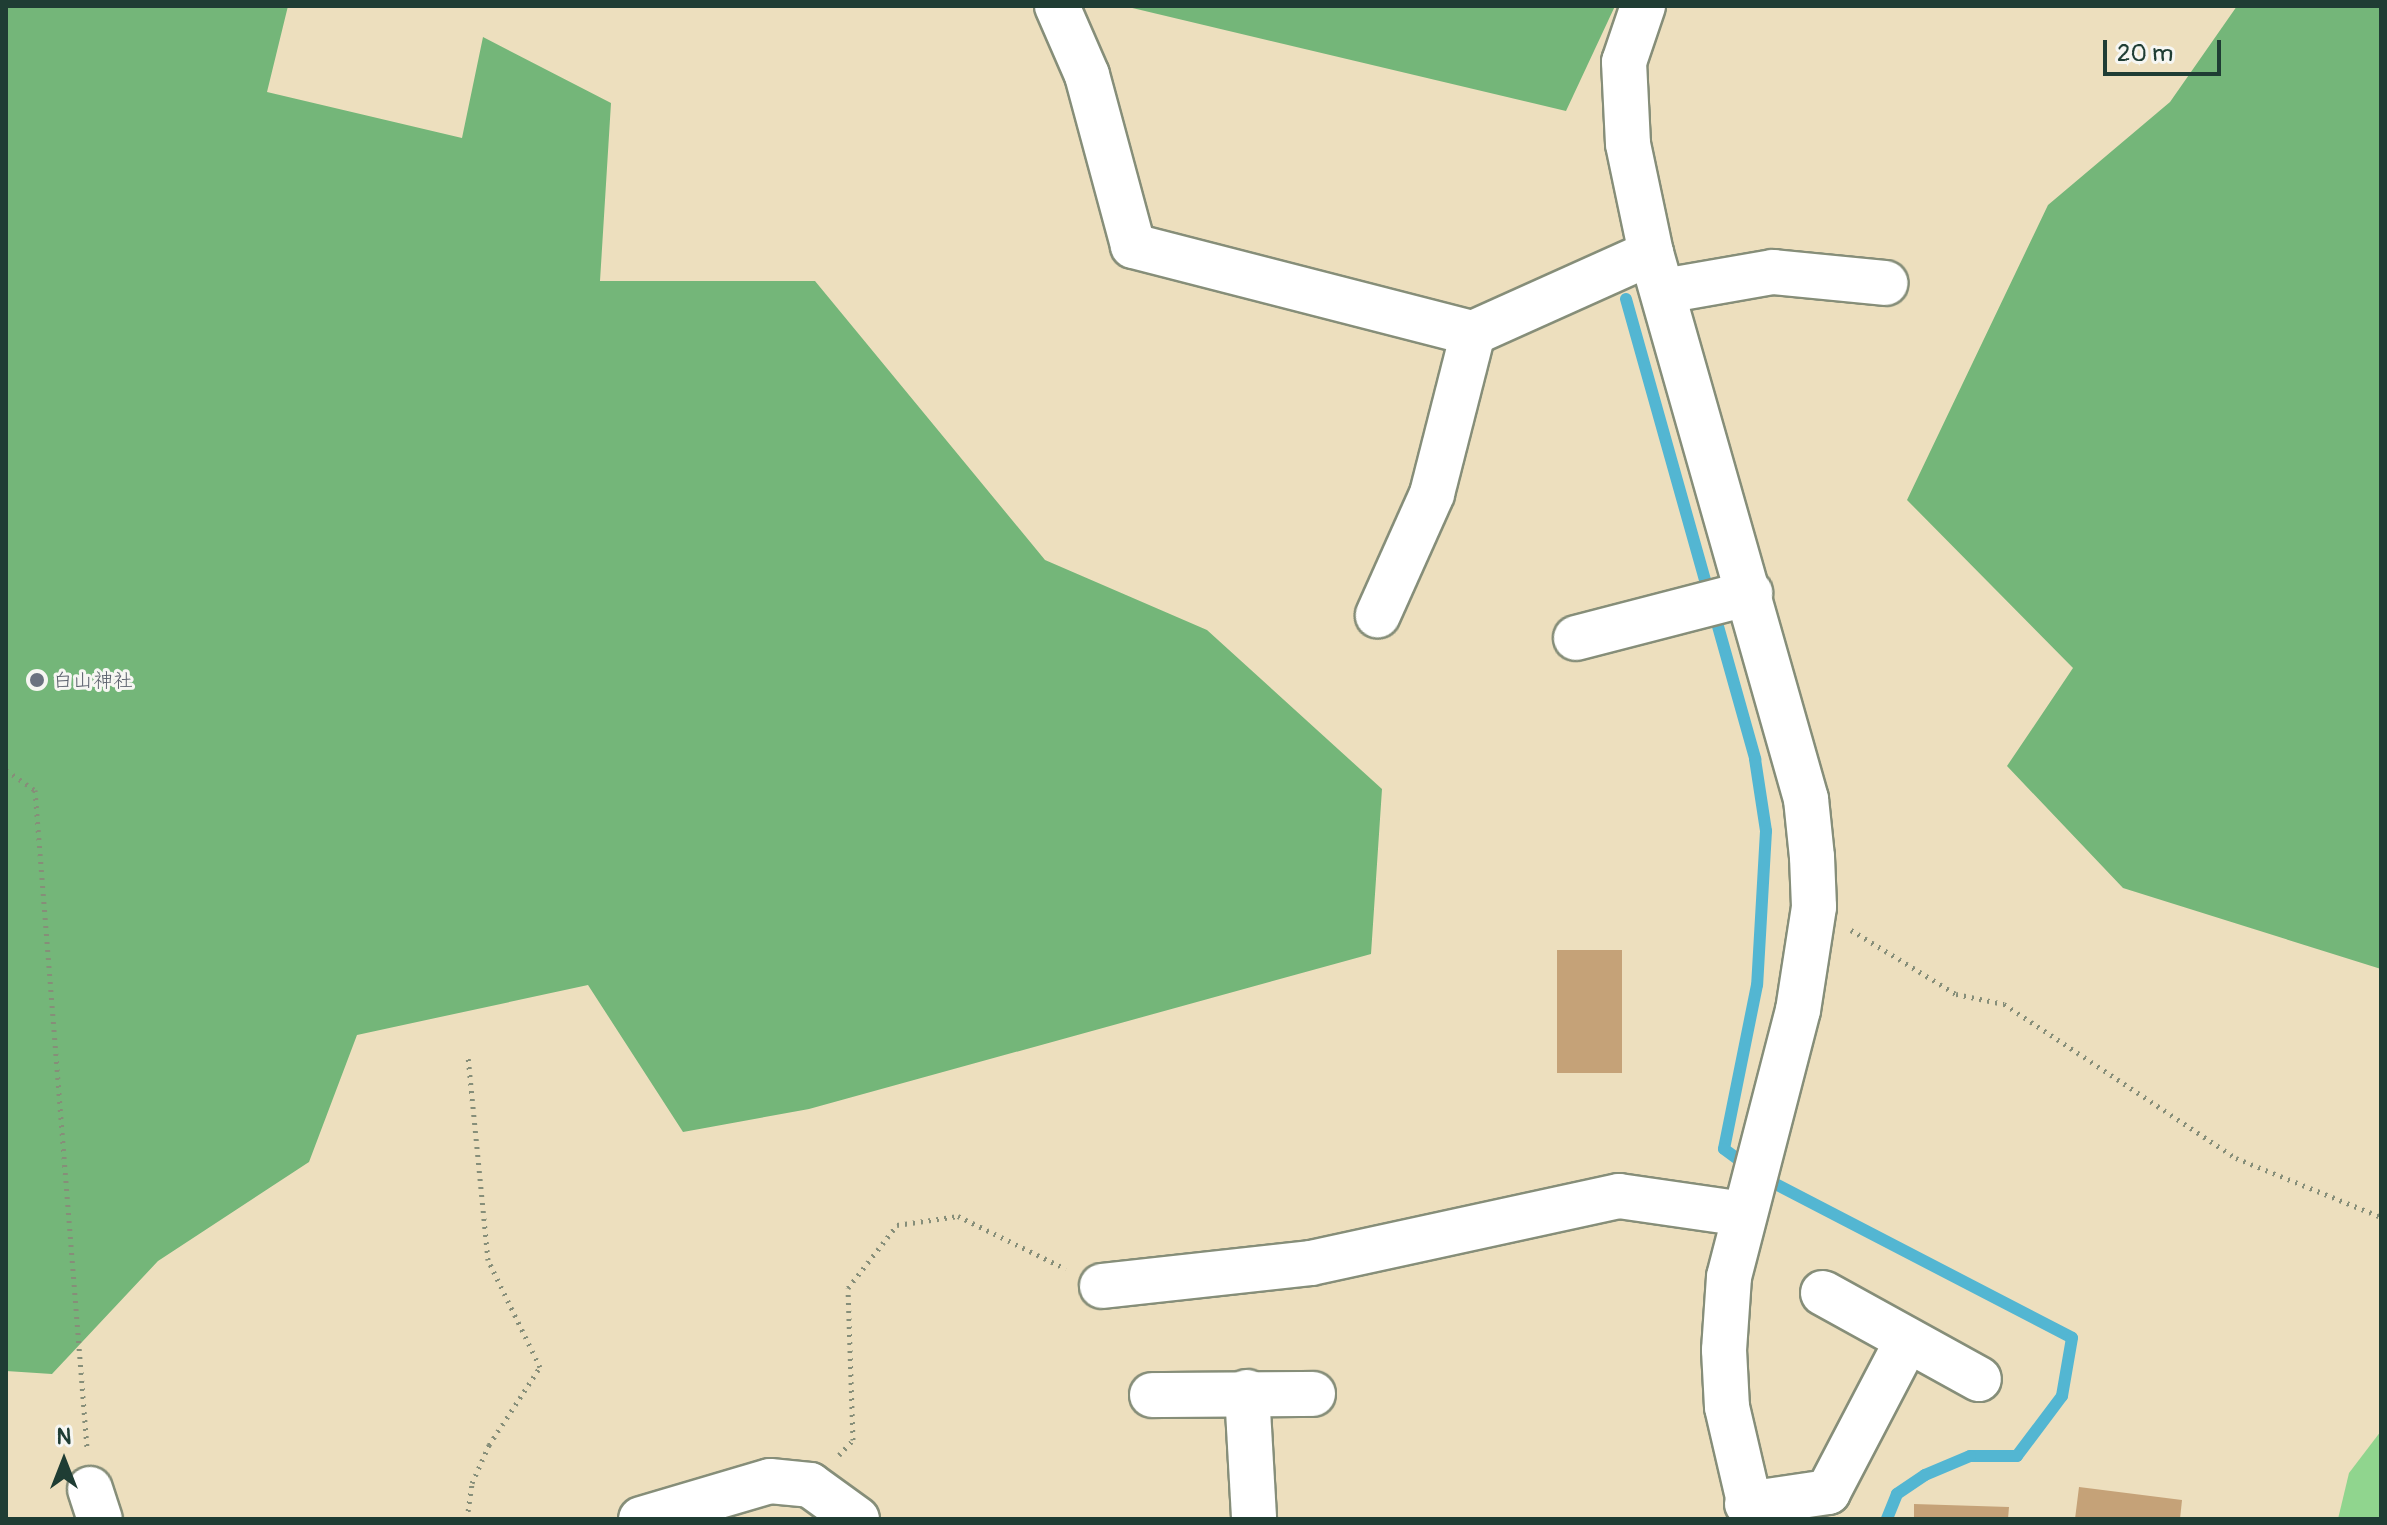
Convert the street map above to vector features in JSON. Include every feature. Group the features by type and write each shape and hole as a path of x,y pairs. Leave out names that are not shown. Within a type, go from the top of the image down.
{"street":[{"path":"1057,6 1087,75 1133,246 1473,333 1658,272 1773,272 1885,283"},
{"path":"1643,6 1624,62 1623,102 1724,600 1806,799 1814,907 1798,1010 1729,1277 1724,1350 1727,1407 1750,1511 1828,1492 1907,1341"},
{"path":"1378,615 1432,494 1473,333"},
{"path":"1576,638 1724,600"},
{"path":"1102,1286 1311,1263 1619,1196 1747,1206"},
{"path":"1823,1293 1979,1379"},
{"path":"1247,1392 1254,1519"},
{"path":"1152,1395 1247,1392 1313,1394"},
{"path":"641,1519 770,1481 810,1485 857,1519"}],"path":[{"path":"6,770 35,790 95,1504"},
{"path":"1814,907 1956,994 2004,1004 2236,1158 2381,1217"},
{"path":"467,1519 472,1483 489,1445 540,1367 488,1260 468,1055"},
{"path":"810,1485 853,1440 848,1288 897,1225 958,1216 1102,1286"}],"green space":[{"path":"6,6 288,6 267,92 462,138 483,37 611,103 600,281 815,281 1045,560 1207,630 1382,789 1371,954 809,1109 683,1132 588,985 357,1035 309,1162 158,1261 52,1374 6,1371"},
{"path":"1124,6 1615,6 1566,111"},
{"path":"2237,6 2381,6 2381,969 2123,888 2007,766 2073,668 1907,500 2048,205 2170,102"},
{"path":"2381,1431 2381,1519 2338,1519 2349,1473"}],"building":[{"path":"1557,950 1622,950 1622,1073 1557,1073"},
{"path":"2079,1487 2182,1500 2180,1519 2075,1519"},
{"path":"1914,1504 2009,1507 2008,1519 1914,1519"}],"waterway":[{"path":"1626,299 1755,759 1766,831 1757,985 1724,1149 1747,1166"},
{"path":"1762,1177 2072,1338 2062,1396 2017,1456 1970,1456 1925,1475 1897,1494 1887,1519"}],"place":[{"name":"白山神社","path":"37,680"}]}
